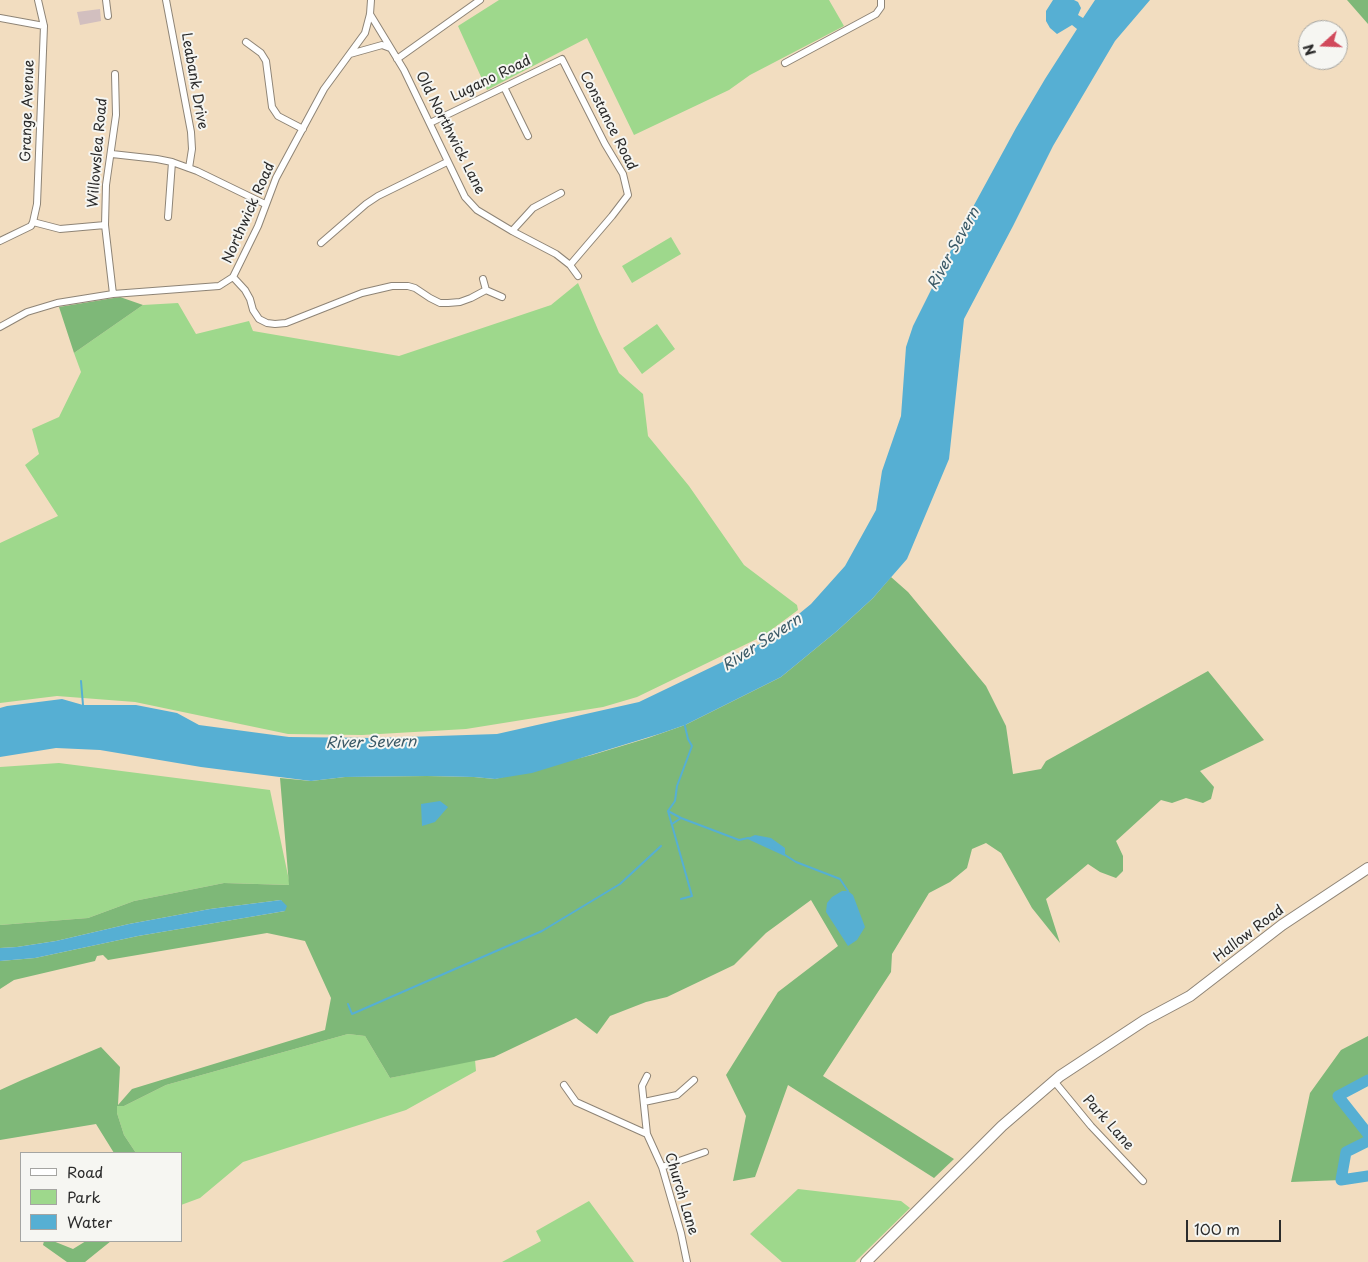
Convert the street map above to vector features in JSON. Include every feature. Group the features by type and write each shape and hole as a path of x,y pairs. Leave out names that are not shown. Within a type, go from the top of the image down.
{"main road":[{"name":"Hallow Road","path":"866,1262 1002,1126 1054,1081 1145,1020 1190,996 1282,925 1368,868"}],"street":[{"name":"Grange Avenue","path":"33,222 37,204 44,26 38,0"},
{"path":"106,0 108,16"},
{"name":"Leabank Drive","path":"166,0 191,132 192,148 189,168"},
{"name":"Northwick Road","path":"0,328 28,312 57,303 113,294 214,286 225,283 233,278 258,226 276,178 324,88 365,33 370,14 370,0"},
{"path":"397,59 480,0"},
{"path":"785,63 876,14 881,7 880,0"},
{"name":"Old Northwick Lane","path":"370,14 397,59 465,196 476,209 512,231 556,254 570,265 578,276"},
{"path":"0,18 44,26"},
{"path":"246,42 262,53 266,61 272,107 278,116 303,129"},
{"path":"350,54 382,45 390,48"},
{"name":"Lugano Road","path":"430,123 562,59"},
{"name":"Constance Road","path":"562,59 605,144 623,174 628,194 612,216 570,265"},
{"name":"Willowslea Road","path":"113,294 105,225 106,185 112,154 116,115 114,74"},
{"path":"504,87 528,136"},
{"path":"112,154 172,162 189,168 265,204"},
{"path":"168,218 172,162"},
{"path":"321,243 378,196 447,162"},
{"path":"512,231 533,208 561,193"},
{"path":"0,241 31,226 33,222 60,229 105,225"},
{"path":"233,278 245,290 259,319 267,323 276,324 286,323 362,293 392,286 415,288 430,298 448,304 471,298 486,290"},
{"path":"483,279 486,290"},
{"path":"486,290 502,297"},
{"name":"Church Lane","path":"647,1076 642,1086 647,1134 662,1167 681,1233 687,1262"},
{"path":"644,1102 678,1095 694,1080"},
{"name":"Park Lane","path":"1054,1081 1091,1126 1144,1181"},
{"path":"564,1086 576,1102 647,1134"},
{"path":"662,1167 705,1152"}],"shaded area":[{"path":"100,9 101,21 80,25 77,12"}],"green space":[{"path":"499,0 829,0 844,26 750,75 729,90 634,135 587,38 487,90 458,26"},
{"path":"1347,0 1368,0 1368,24"},
{"path":"671,237 681,254 632,283 622,266"},
{"path":"578,283 619,373 643,394 648,436 689,486 744,565 797,605 798,610 763,636 637,697 603,707 466,729 362,735 288,734 135,702 57,696 0,703 0,543 58,516 25,465 39,454 32,429 59,417 81,372 74,353 143,305 178,303 196,334 249,321 253,331 399,356 551,305"},
{"path":"120,297 143,305 74,353 59,307"},
{"path":"657,324 675,349 642,374 623,348"},
{"path":"891,577 908,592 986,686 1006,726 1013,774 1041,769 1046,761 1208,671 1264,740 1200,771 1214,787 1211,799 1203,803 1186,798 1172,803 1161,800 1116,841 1123,856 1123,871 1116,878 1100,872 1088,864 1046,899 1060,943 1032,908 1001,853 986,843 972,849 967,868 950,882 929,893 892,954 891,972 823,1076 954,1159 934,1178 788,1085 755,1177 733,1181 746,1116 726,1075 778,992 838,946 811,900 766,933 734,965 667,997 646,1002 610,1016 597,1034 576,1018 494,1057 390,1078 365,1036 348,1034 166,1085 124,1106 117,1106 117,1113 124,1135 135,1152 113,1152 96,1124 0,1140 0,1090 22,1080 101,1047 120,1067 118,1105 132,1089 325,1030 331,998 305,941 267,933 108,960 103,955 97,956 95,961 14,980 0,989 0,961 35,958 138,936 285,911 281,900 210,909 129,924 56,941 17,947 0,948 0,925 88,918 134,901 224,883 289,885 280,778 311,781 345,777 427,776 495,779 592,755 685,725 781,677 837,631 873,598"},
{"path":"59,763 270,790 290,885 224,883 134,901 88,918 0,925 0,767"},
{"path":"348,1034 365,1036 390,1078 475,1060 476,1071 406,1110 243,1162 200,1198 182,1205 182,1152 135,1152 124,1135 117,1113 117,1106 124,1106 166,1085"},
{"path":"1368,1036 1368,1080 1339,1096 1368,1130 1368,1142 1346,1152 1341,1180 1291,1182 1310,1093 1341,1050"},
{"path":"798,1189 901,1201 910,1208 855,1262 782,1262 750,1234"},
{"path":"589,1201 634,1262 502,1262 541,1241 536,1231"},
{"path":"44,1242 56,1242 73,1249 84,1242 110,1242 85,1262 67,1262 43,1245"}],"water":[{"name":"River Severn","path":"1053,0 1074,0 1078,2 1081,8 1078,15 1083,18 1095,0 1150,0 1115,41 1053,146 964,319 949,459 907,559 873,598 837,631 781,677 685,725 532,773 495,779 427,776 345,777 311,781 201,767 100,750 56,748 0,757 0,708 62,699 83,705 136,705 177,713 199,725 289,737 376,738 497,734 639,702 766,641 811,604 845,566 876,510 882,471 901,416 906,347 913,326 967,218 1016,128 1077,29 1072,25 1057,34 1050,28 1046,21 1046,11"},
{"path":"440,801 448,807 435,822 422,826 421,804"},
{"path":"755,835 771,838 785,848 785,855 748,838"},
{"path":"842,891 848,891 853,895 865,927 857,940 848,946 826,912 827,903 832,897"},
{"path":"281,900 287,906 285,911 138,936 35,958 0,961 0,948 56,941 129,924 210,909"}],"waterway":[{"path":"81,681 83,705"},
{"path":"681,899 692,896 668,811 675,801 677,786 692,746 688,739 684,722"},
{"path":"668,811 681,818"},
{"path":"672,824 681,818 739,840 748,838 796,862 840,879 848,891"},
{"path":"348,1004 352,1014 542,931 620,884 661,846"},
{"path":"1368,1080 1338,1096 1368,1134"},
{"path":"1368,1141 1346,1152 1341,1180 1368,1176"}]}
